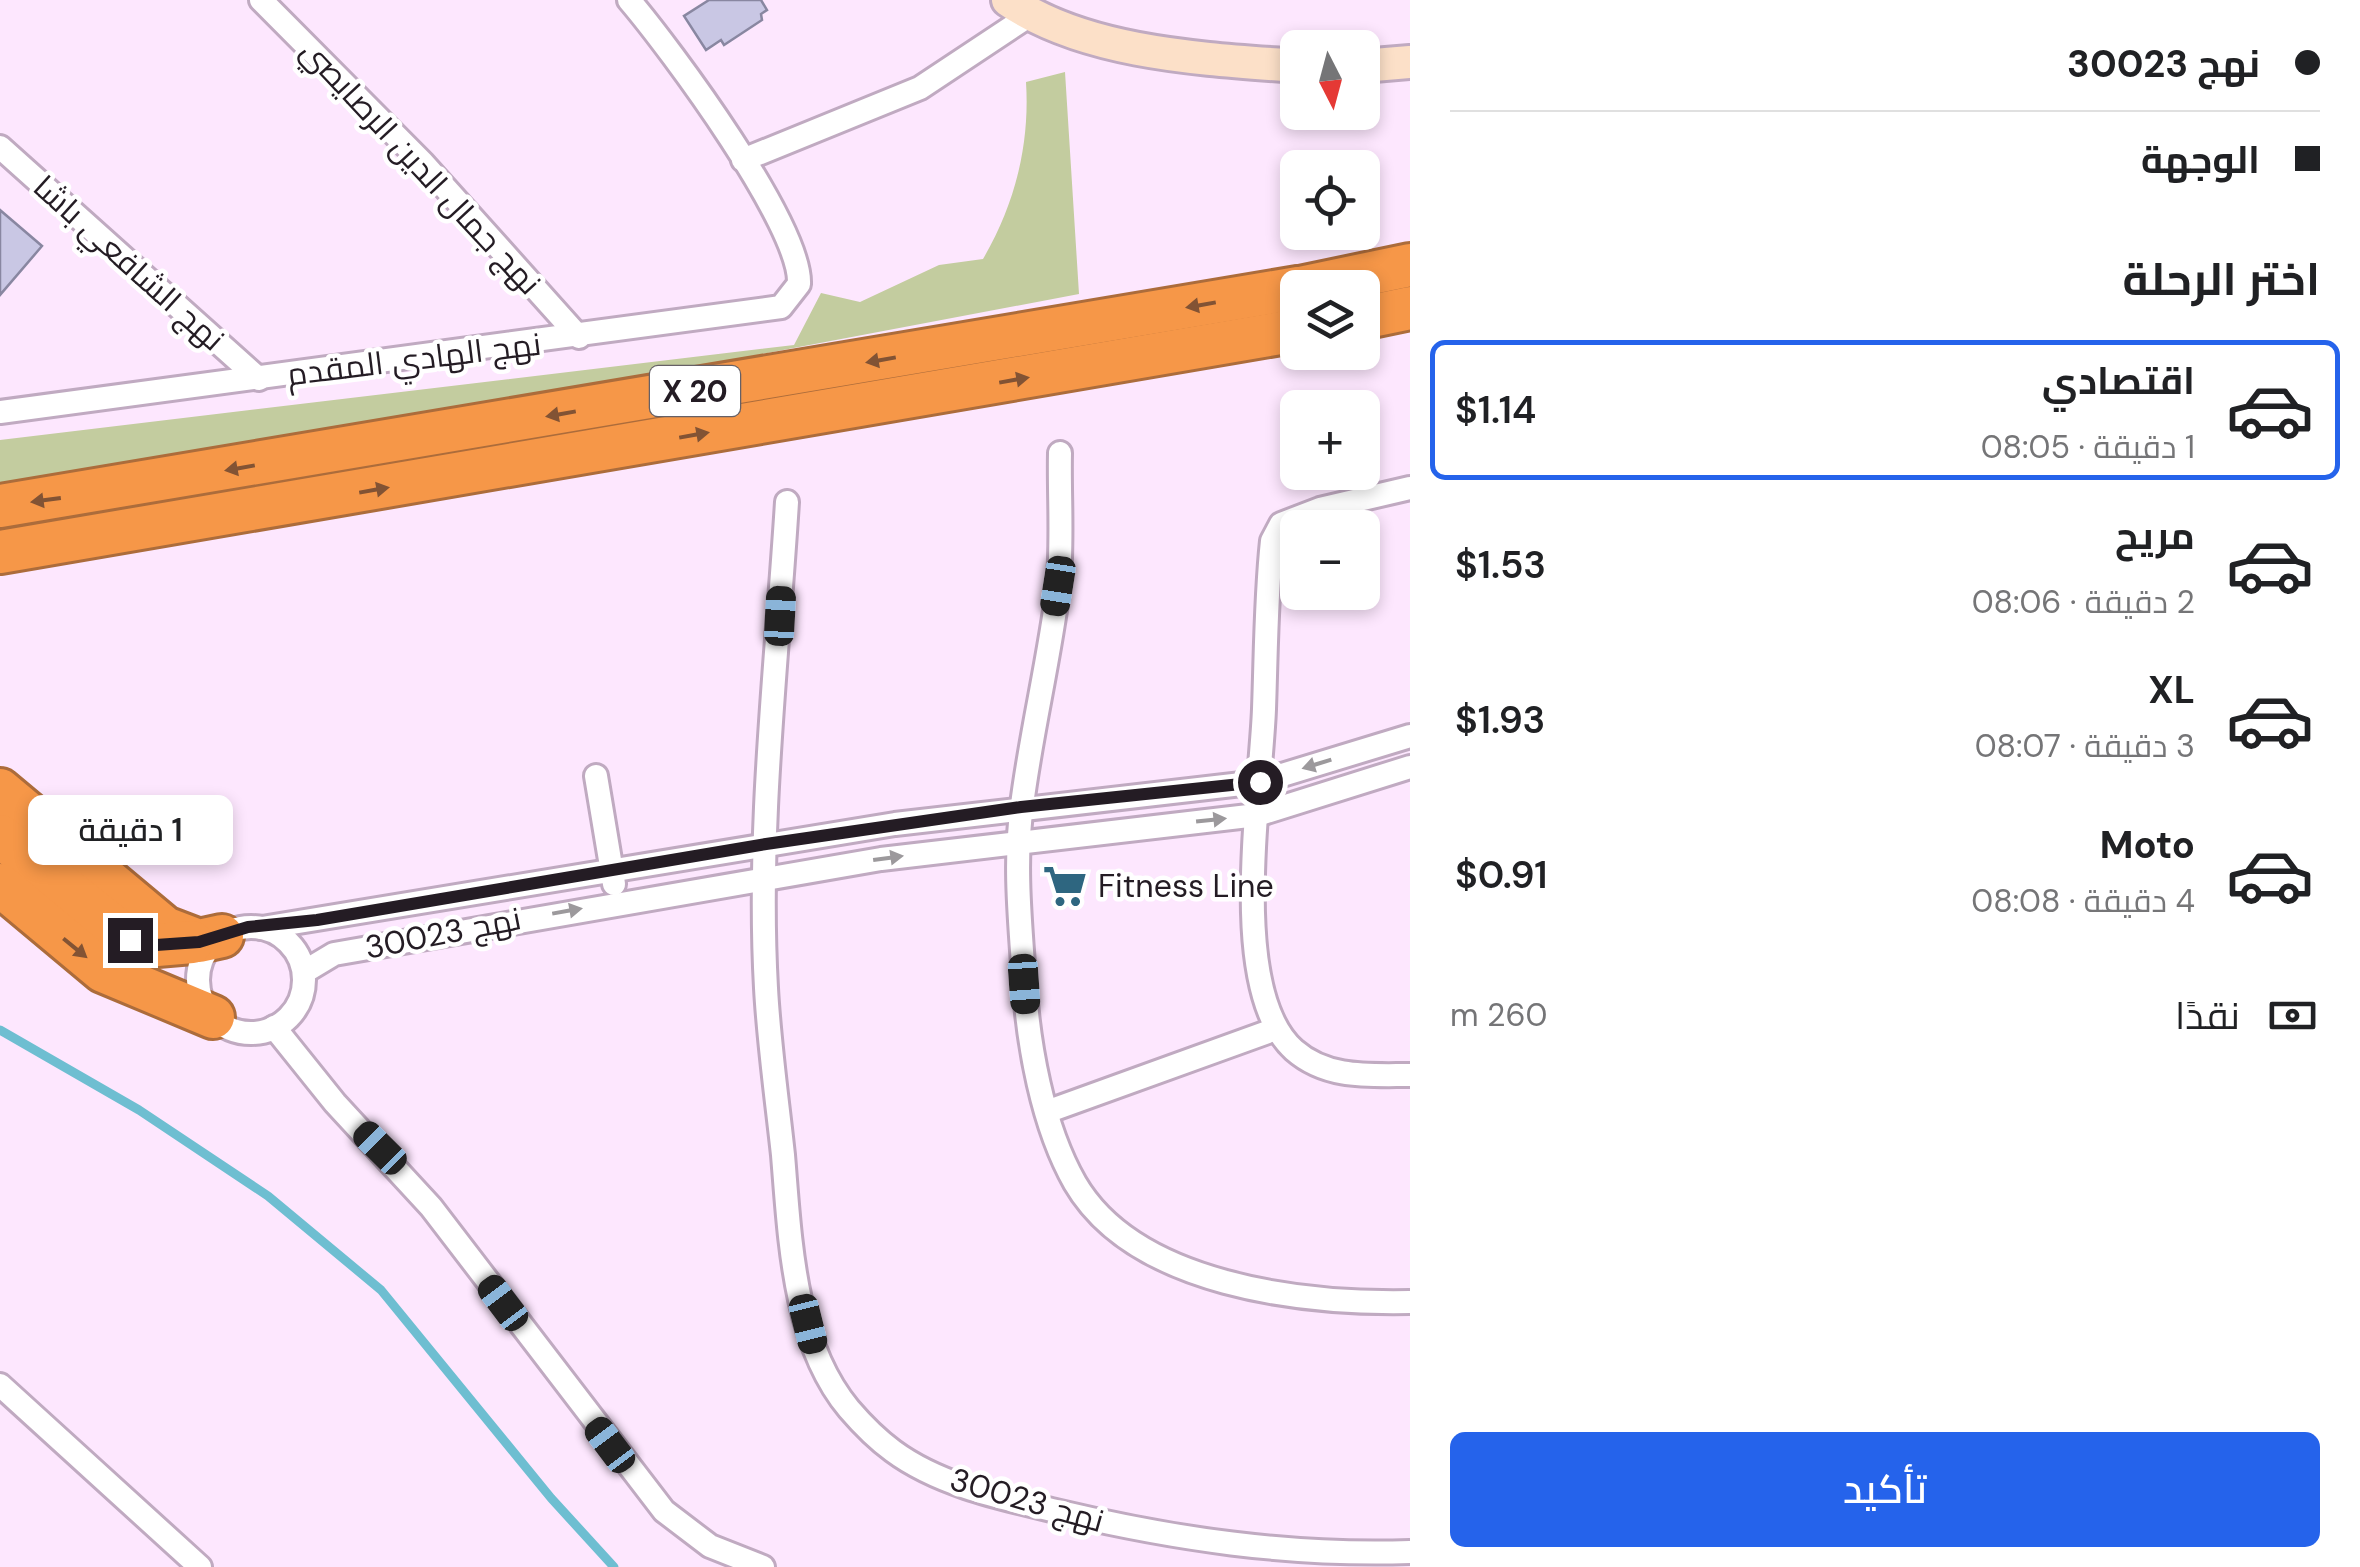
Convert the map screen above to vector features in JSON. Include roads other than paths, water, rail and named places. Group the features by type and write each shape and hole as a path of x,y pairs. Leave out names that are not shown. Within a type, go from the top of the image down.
{"highway":[{"name":"X 20","path":"1380,271 1410,265"},
{"name":"X 20","path":"0,506 1280,291"},
{"path":"1380,314 1410,308"},
{"name":"X 20","path":"0,552 1280,333"},
{"name":"X 20","path":"0,570 105,536"},
{"path":"0,790 165,928 228,935"},
{"path":"0,836 17,874 104,971 213,1017"},
{"path":"17,874 130,940 156,945 228,935"}],"street":[{"name":"نهج جمال الدين الرصايصي","path":"260,0 424,163 579,337"},
{"path":"629,0 743,160 920,88 1019,8 1136,50 1280,64"},
{"path":"1380,64 1410,62"},
{"name":"نهج الشافعي باشا","path":"0,147 259,379"},
{"name":"نهج الهادي المقدم","path":"0,412 781,307 793,298 800,268 743,160"},
{"path":"1060,453 1058,586 1021,807 1019,842 1026,1006 1064,1161 1089,1202 1134,1241 1168,1260 1280,1296 1410,1302"},
{"path":"1410,488 1320,509 1281,524 1272,541 1254,926 1263,997 1276,1029 1313,1064 1350,1075 1410,1075"},
{"name":"نهج 30023","path":"787,502 766,844 766,988 800,1292 816,1356 848,1408 892,1450 931,1473 997,1497 1198,1541 1277,1550 1410,1552"},
{"name":"نهج 30023","path":"228,935 766,844 1021,807 1260,782 1410,736"},
{"name":"نهج 30023","path":"304,972 334,954 616,902 1019,842 1258,815 1410,767"},
{"path":"596,776 616,902"},
{"path":"228,935 290,943 304,972 298,1004 274,1027 257,1033 238,1031 213,1017 198,979 210,947 228,935"},
{"path":"274,1027 335,1103 431,1208 664,1511 710,1546 762,1567"},
{"path":"1049,1111 1276,1029"},
{"path":"0,1385 200,1567"}],"waterway":[{"path":"0,1030 139,1110 268,1196 381,1290 551,1498 614,1567"}],"place":[{"name":"Fitness Line","path":"1065,886"}]}
